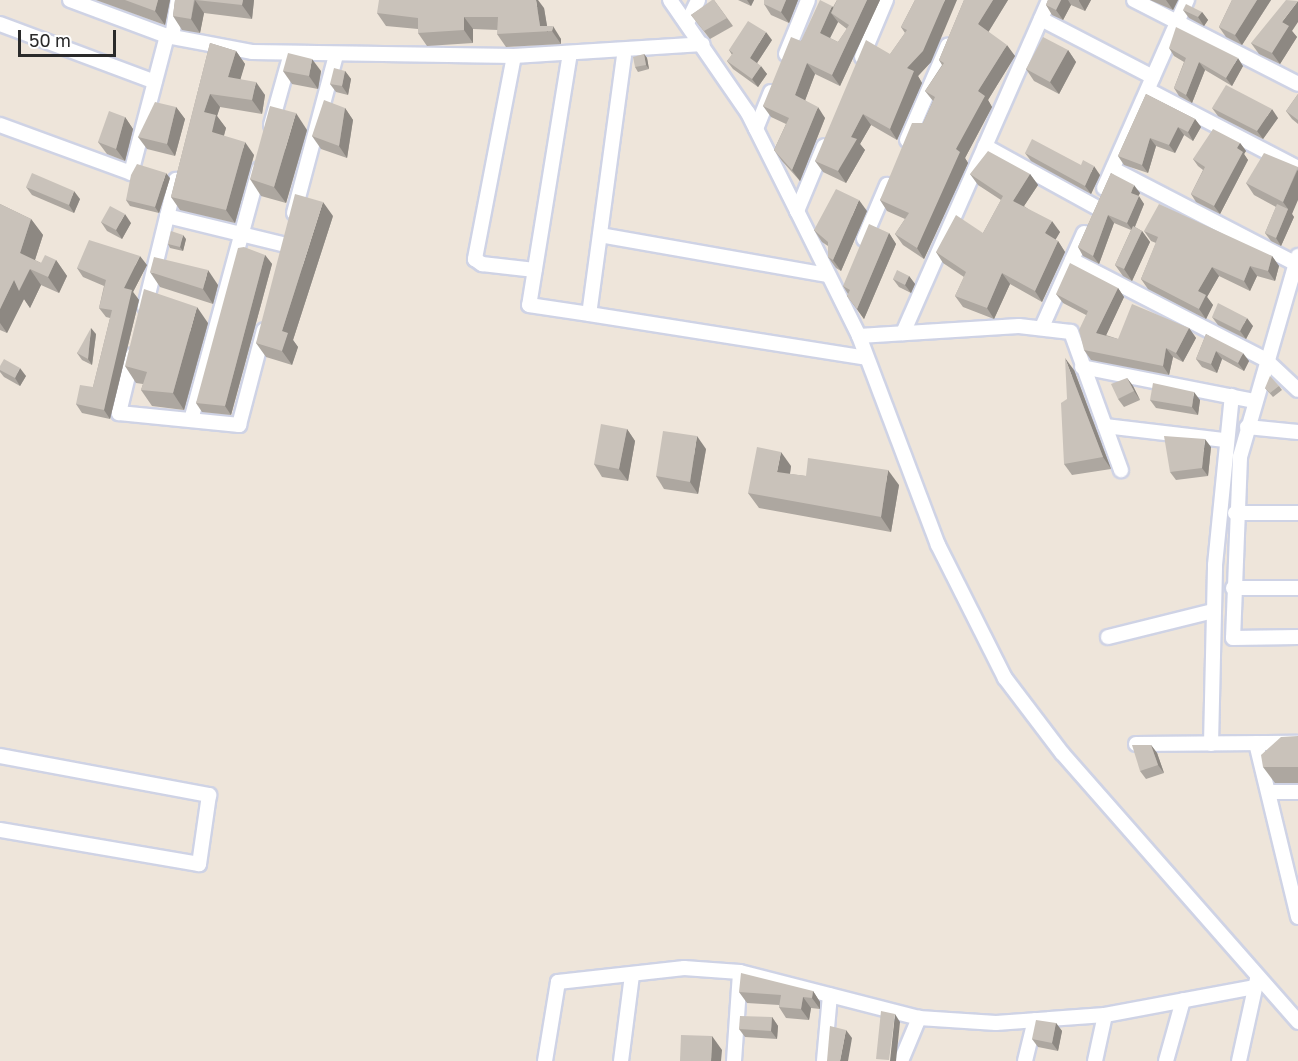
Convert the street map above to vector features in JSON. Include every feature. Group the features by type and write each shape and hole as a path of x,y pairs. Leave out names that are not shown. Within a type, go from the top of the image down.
{"street":[{"path":"0,125 131,173 178,0"},
{"path":"670,0 703,44 756,129 859,336 938,545 1005,678 1062,753 1257,980 1298,1022"},
{"path":"687,23 698,0"},
{"path":"756,129 808,0"},
{"path":"854,76 886,0"},
{"path":"903,333 1049,0"},
{"path":"1134,0 1298,84"},
{"path":"1042,327 1187,0"},
{"path":"74,1 212,51 336,55 514,56 703,44"},
{"path":"1041,19 1298,168"},
{"path":"0,24 155,82"},
{"path":"857,256 953,32"},
{"path":"191,420 291,53"},
{"path":"570,54 529,305 867,358"},
{"path":"167,216 241,234 284,250 336,55"},
{"path":"514,56 475,259 535,270"},
{"path":"589,314 624,56"},
{"path":"797,211 832,128"},
{"path":"985,146 1096,207"},
{"path":"142,320 182,159"},
{"path":"1113,169 1296,270 1265,359 1247,427 1235,513 1233,638 1298,637"},
{"path":"600,235 827,275"},
{"path":"1072,260 1265,359 1298,390"},
{"path":"839,299 848,278"},
{"path":"136,343 119,413 239,425 268,312"},
{"path":"859,336 1042,327 1071,332 1121,470"},
{"path":"1082,367 1254,401"},
{"path":"1210,744 1213,611 1225,440 1232,396"},
{"path":"1105,426 1225,440"},
{"path":"1247,427 1298,432"},
{"path":"1235,513 1298,513"},
{"path":"1233,588 1298,588"},
{"path":"1108,637 1213,611"},
{"path":"1256,743 1292,871 1298,917"},
{"path":"1136,744 1298,743"},
{"path":"0,756 208,795 199,864 0,830"},
{"path":"1271,792 1298,792"},
{"path":"545,1061 558,982 684,968 740,972 919,1018 1035,1020 1105,1015 1183,1000 1257,980"},
{"path":"734,1061 740,972"},
{"path":"621,1061 632,975"},
{"path":"1239,1061 1257,980"},
{"path":"824,1061 830,995"},
{"path":"1166,1061 1183,1000"},
{"path":"1095,1061 1105,1015"},
{"path":"901,1061 919,1018"},
{"path":"1025,1061 1035,1020"}],"building":[{"path":"125,0 158,0 155,11"},
{"path":"175,0 194,0 191,19 173,16"},
{"path":"196,0 243,0 242,5"},
{"path":"379,0 536,0 540,26 553,26 552,31 497,34 498,17 464,17 464,30 418,33 418,18 377,13"},
{"path":"712,0 727,18 704,31 691,15"},
{"path":"764,0 786,0 781,12 764,4"},
{"path":"820,0 832,6 820,33 838,42 849,25 831,13 837,0 867,0 832,75 807,63 795,95 818,107 792,170 774,150 789,118 763,106 791,37 801,41"},
{"path":"915,0 945,0 923,51 907,68 914,71 890,129 863,114 851,137 857,139 838,171 815,161 866,40 890,54 907,30 901,27"},
{"path":"964,0 993,0 978,24 1007,45 978,91 985,96 956,149 960,152 917,248 895,234 909,213 880,200 912,123 923,123 935,97 925,91 944,63 939,60"},
{"path":"1048,0 1061,0 1056,10 1046,5"},
{"path":"1232,0 1257,0 1235,35 1219,27"},
{"path":"1286,0 1298,1 1282,22 1289,26 1272,53 1251,43"},
{"path":"1186,4 1202,12 1198,17 1183,10"},
{"path":"748,21 766,32 750,58 761,66 752,79 727,61 733,53 729,50"},
{"path":"1176,27 1238,58 1226,78 1199,62 1186,95 1174,88 1186,58 1169,48"},
{"path":"1043,37 1068,50 1050,82 1026,69"},
{"path":"210,43 236,51 228,77 256,82 252,100 210,94 204,112 216,115 212,132 245,142 226,210 171,197"},
{"path":"288,53 312,59 309,76 283,71"},
{"path":"644,54 646,65 635,67 633,57"},
{"path":"334,68 345,71 342,86 330,84"},
{"path":"1226,85 1272,109 1257,131 1212,108"},
{"path":"1146,94 1195,119 1188,132 1178,127 1169,145 1150,138 1142,165 1118,156"},
{"path":"1298,94 1298,120 1286,111"},
{"path":"324,100 345,108 339,146 312,136"},
{"path":"155,102 176,107 167,144 138,137"},
{"path":"270,106 296,113 274,187 250,179"},
{"path":"109,111 125,117 116,149 98,142"},
{"path":"1213,129 1240,143 1237,148 1243,152 1214,206 1191,194 1205,167 1193,159"},
{"path":"1032,139 1081,165 1083,160 1094,166 1085,186 1025,153"},
{"path":"988,151 1030,174 1013,201 1052,221 1045,233 1058,241 1035,291 1002,273 987,308 955,296 966,272 936,252 956,215 983,233 1003,196 970,174"},
{"path":"1264,153 1298,167 1283,202 1246,183"},
{"path":"137,164 166,173 155,207 126,200 131,175"},
{"path":"32,173 74,191 69,205 26,187"},
{"path":"1111,173 1134,185 1131,193 1139,196 1127,223 1108,215 1093,256 1078,247"},
{"path":"836,189 859,200 833,260 828,257 828,242 814,230"},
{"path":"295,194 323,202 282,331 288,333 282,351 256,343"},
{"path":"0,204 31,219 20,253 41,263 45,255 56,260 48,277 30,269 19,291 14,280 0,309"},
{"path":"1159,204 1272,256 1268,271 1250,266 1244,281 1212,267 1198,291 1206,295 1199,309 1141,279 1158,237 1144,231"},
{"path":"1277,204 1288,209 1276,238 1265,233"},
{"path":"110,206 125,214 116,230 101,222"},
{"path":"869,224 889,233 857,309 847,296 850,290 843,286"},
{"path":"1133,226 1142,231 1124,269 1115,265"},
{"path":"171,231 183,235 180,247 168,244"},
{"path":"89,240 140,256 124,288 132,290 104,410 76,404 80,385 93,387 112,310 99,308 106,280 77,268"},
{"path":"244,247 265,255 225,406 196,403 238,248"},
{"path":"154,257 208,270 203,289 150,272"},
{"path":"1070,263 1118,288 1096,333 1118,339 1132,304 1189,328 1176,353 1166,348 1163,366 1084,350 1079,330 1088,311 1056,294"},
{"path":"897,270 909,276 905,285 893,279"},
{"path":"144,289 197,307 173,393 141,390 147,372 125,366"},
{"path":"1218,303 1247,318 1240,331 1212,317"},
{"path":"91,328 88,359 77,353"},
{"path":"1206,334 1243,353 1238,363 1216,351 1211,364 1196,359"},
{"path":"1065,358 1103,457 1064,464 1061,403 1067,399"},
{"path":"4,359 20,368 15,378 0,370"},
{"path":"1270,376 1279,386 1270,393 1265,388"},
{"path":"1127,378 1134,391 1118,399 1111,384"},
{"path":"1153,383 1194,392 1192,407 1150,400"},
{"path":"601,424 627,429 619,469 594,464"},
{"path":"663,431 697,436 690,482 656,476"},
{"path":"1164,436 1205,439 1202,468 1170,472"},
{"path":"757,447 781,452 777,472 806,476 808,458 888,470 881,517 748,493"},
{"path":"1298,736 1298,767 1263,767 1261,755 1281,737"},
{"path":"1132,745 1151,745 1158,765 1140,771"},
{"path":"741,973 813,991 812,998 803,997 801,1009 779,1007 781,995 739,992"},
{"path":"881,1011 895,1014 889,1060 876,1059"},
{"path":"740,1016 772,1017 771,1031 739,1029"},
{"path":"1036,1020 1056,1023 1052,1043 1032,1039"},
{"path":"830,1026 846,1030 840,1061 827,1061"},
{"path":"681,1035 712,1036 711,1061 680,1061"}]}
